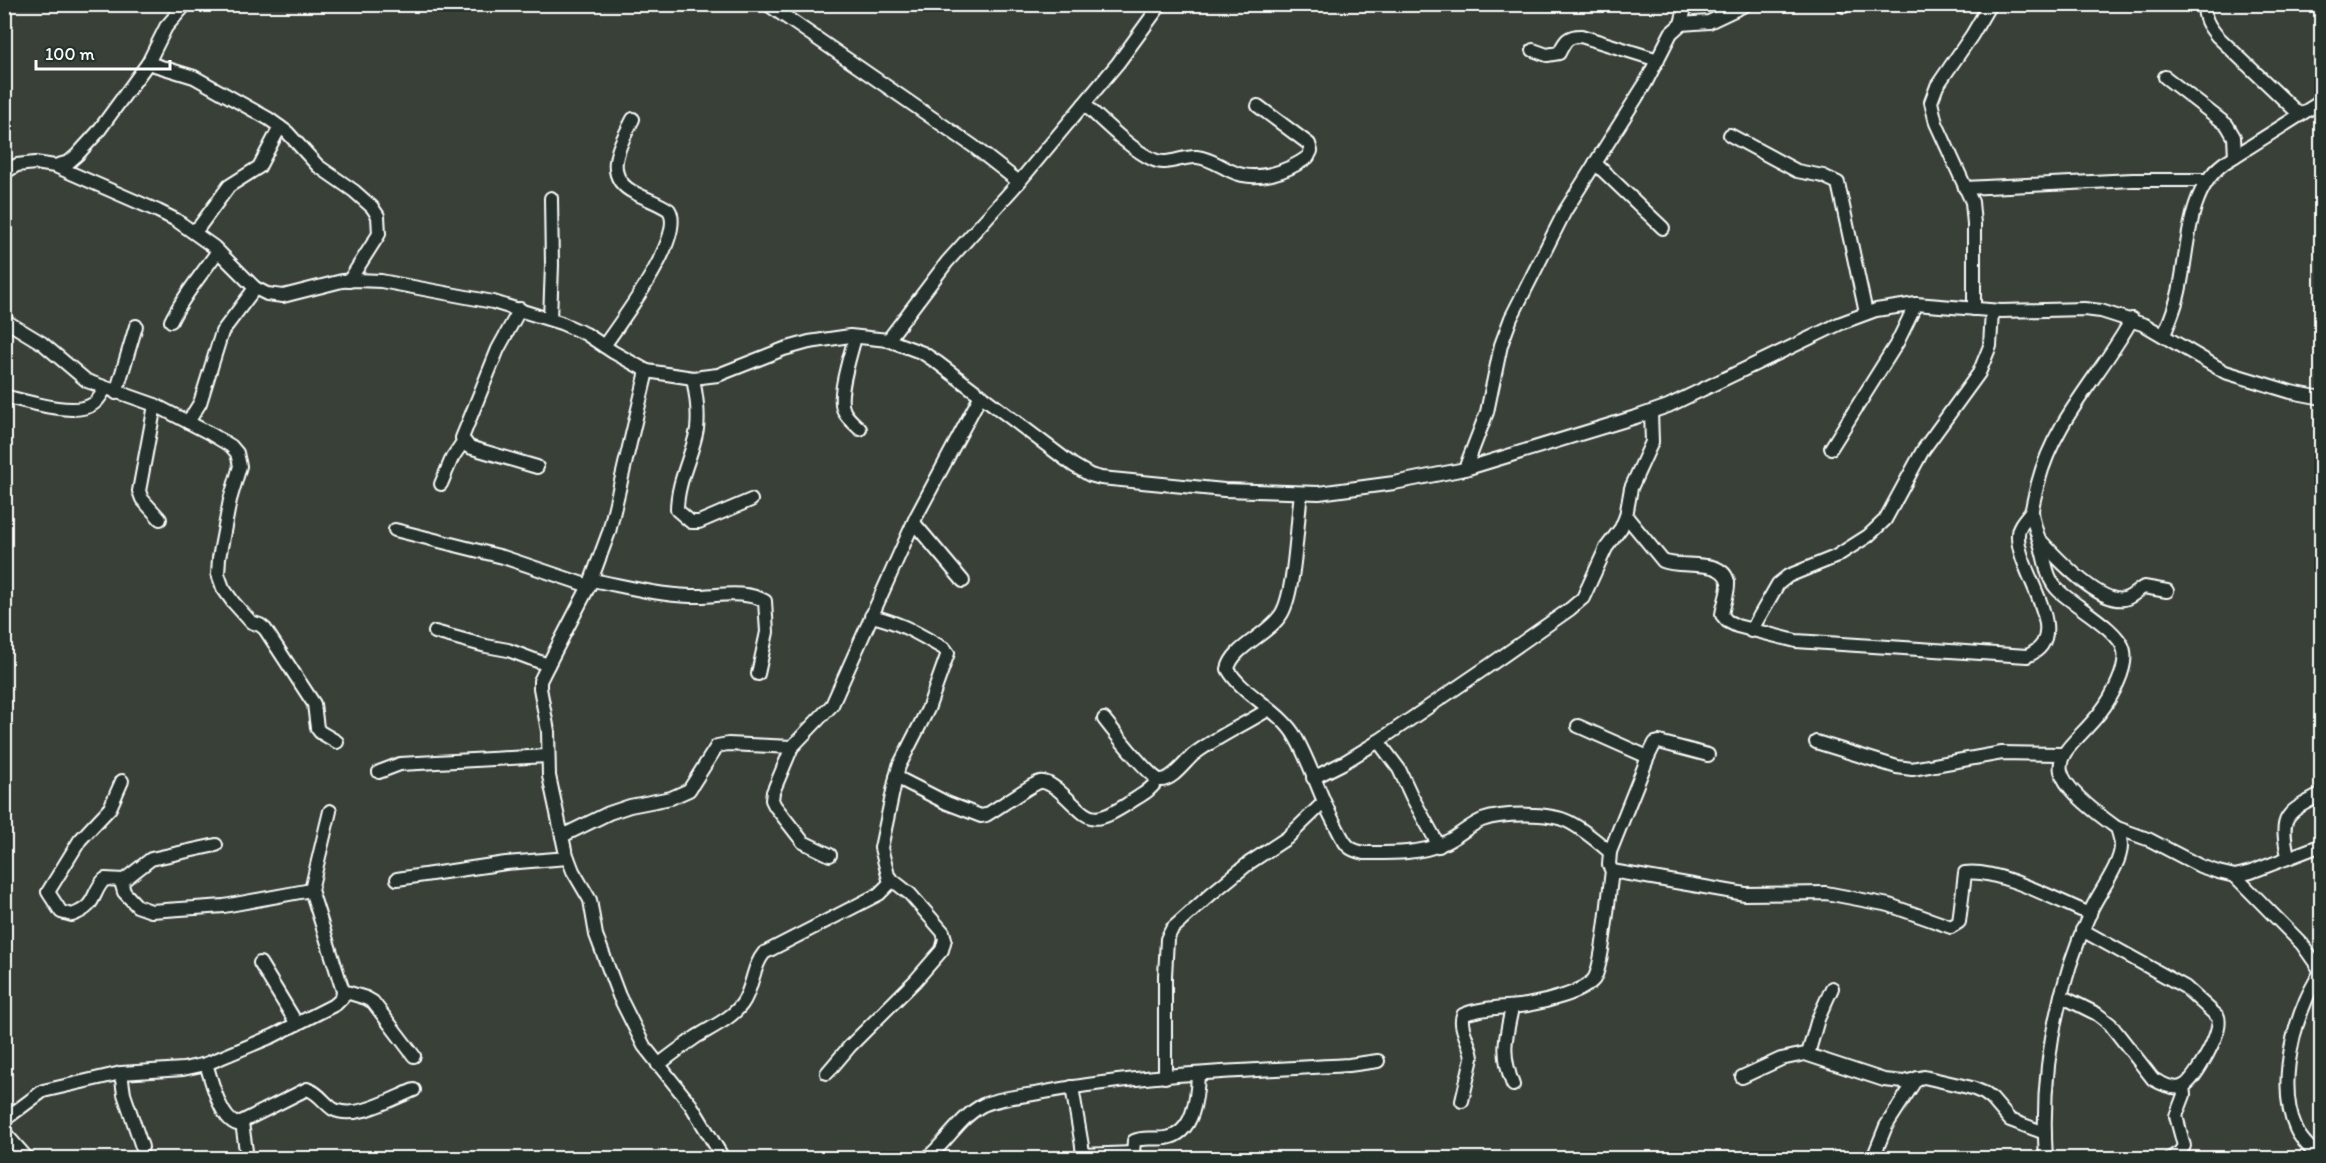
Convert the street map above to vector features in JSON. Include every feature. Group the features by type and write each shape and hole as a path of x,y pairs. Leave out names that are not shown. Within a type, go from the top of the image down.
{"street":[{"path":"55,166 69,162 104,124 148,63 166,27 186,4"},
{"path":"888,340 948,262 1019,182 1118,63 1159,7 1145,4"},
{"path":"1464,469 1487,412 1501,345 1511,318 1549,240 1621,124 1671,33 1681,24 1686,4"},
{"path":"1681,24 1709,22 1747,4"},
{"path":"1974,309 1973,210 1936,123 1931,102 1937,86 1990,4"},
{"path":"2204,4 2207,24 2217,36 2300,116"},
{"path":"775,6 973,146 1019,182"},
{"path":"1533,50 1554,55 1559,52 1566,38 1581,36 1658,60"},
{"path":"2164,335 2180,288 2194,211 2206,180 2213,171 2235,156 2321,102 2322,57"},
{"path":"148,63 173,69 204,82 270,118 318,166 372,207 378,216 379,234 349,280"},
{"path":"2165,77 2227,125 2234,137 2235,156"},
{"path":"1084,104 1150,159 1160,162 1196,157 1207,159 1234,173 1250,177 1271,174 1293,165 1308,156 1311,151 1309,144 1258,106"},
{"path":"604,346 656,270 673,221 669,210 632,192 621,183 618,176 616,151 633,118"},
{"path":"192,231 200,226 229,186 259,167 280,127"},
{"path":"1730,135 1797,171 1823,176 1838,183 1866,314"},
{"path":"4,173 17,165 35,163 55,166 158,211 192,231 218,251 255,288 267,294 283,296 349,280 381,281 493,302 550,319 586,334 647,371 693,378 718,375 784,349 809,342 855,337 888,340 923,353 1073,465 1090,475 1116,481 1224,490 1301,493 1370,488 1464,469 1668,406 1825,330 1876,310 1916,304 1992,310 2084,309 2101,311 2132,319 2164,335 2225,372 2291,392 2322,398"},
{"path":"1595,163 1663,228"},
{"path":"1965,188 2133,180 2206,180"},
{"path":"550,319 551,198"},
{"path":"171,321 182,299 193,288 218,251"},
{"path":"188,422 200,403 222,332 255,288"},
{"path":"1831,448 1897,343 1916,304"},
{"path":"515,308 462,435 463,441 469,447 537,467"},
{"path":"1752,631 1778,584 1788,576 1835,557 1868,536 1885,520 1923,450 1978,373 1990,346 1992,310"},
{"path":"1626,516 1663,561 1672,565 1716,567 1723,573 1728,581 1722,615 1727,621 1737,626 1796,641 2027,656 2042,647 2046,636 2046,615 2026,573 2018,532 2032,510 2042,466 2057,432 2100,371 2132,319"},
{"path":"4,320 42,343 87,381 155,405 231,446 240,459 240,466 230,500 219,558 218,574 223,588 251,622 265,629 314,704 317,728 337,742"},
{"path":"4,396 53,409 84,408 94,404 110,391 136,326"},
{"path":"855,337 841,395 841,405 844,413 860,429"},
{"path":"647,371 614,518 591,583 548,664 540,681 540,688 548,731 549,776 562,836 578,881 590,900 596,935 619,996 644,1046 691,1105 723,1158"},
{"path":"693,378 697,405 697,428 678,490 677,510 691,522 699,522 751,500"},
{"path":"830,855 803,842 780,814 772,800 776,780 792,747 832,705 914,523 946,457 981,396"},
{"path":"155,405 139,491 142,500 160,519"},
{"path":"1313,777 1343,763 1378,741 1576,603 1589,587 1606,548 1621,528 1626,516 1631,488 1652,442 1651,412"},
{"path":"441,484 452,458 463,441"},
{"path":"1301,493 1291,585 1283,612 1268,630 1234,655 1228,669 1239,683 1294,734 1305,754 1323,803 1347,845 1354,850 1376,853 1409,851 1439,846 1480,821 1494,817 1543,816 1569,822 1610,852"},
{"path":"2032,510 2044,563 2056,588 2087,614 2103,623 2120,641 2124,651 2124,664 2114,692 2093,720 2062,754 2060,772 2064,780 2096,813 2117,828 2150,840 2200,866 2217,872 2235,876 2251,872 2322,845"},
{"path":"914,523 963,581"},
{"path":"395,530 503,557 591,583 691,596 734,594 758,597 765,601 767,632 758,674"},
{"path":"2039,539 2073,575 2111,598 2127,599 2144,587 2167,591"},
{"path":"826,1073 915,981 942,950 945,939 943,932 910,894 891,879 881,848 896,777 927,709 948,653 911,628 871,616"},
{"path":"435,632 508,650 548,664"},
{"path":"896,777 947,803 981,816 1036,783 1046,783 1065,796 1082,814 1091,819 1098,819 1111,814 1149,790 1157,780 1167,778 1194,754 1269,709"},
{"path":"1104,719 1157,780"},
{"path":"1578,726 1648,758"},
{"path":"1378,741 1399,769 1439,846"},
{"path":"1462,1101 1472,1058 1461,1018 1467,1013 1512,1008 1554,999 1593,980 1599,964 1612,871 1609,866 1610,852 1655,743 1659,742 1708,755"},
{"path":"1816,742 1897,767 1912,769 2002,753 2062,754"},
{"path":"562,836 609,813 630,806 671,798 689,790 717,746 728,744 792,747"},
{"path":"379,772 400,764 547,756"},
{"path":"122,781 110,808 80,840 48,892 61,912 72,915 93,902 101,882 105,879 124,880"},
{"path":"2289,856 2283,834 2289,814 2296,807 2322,794"},
{"path":"1165,1077 1165,976 1167,939 1172,929 1249,863 1287,838 1323,803"},
{"path":"4,1120 44,1090 121,1072 183,1069 206,1064 273,1036 336,1004 342,998 343,992 311,890 330,811"},
{"path":"2046,1158 2045,1094 2049,1050 2061,996 2082,930 2119,856 2121,847 2117,828"},
{"path":"216,845 157,857 124,880 122,885 124,892 137,906 151,911 224,906 311,890"},
{"path":"397,879 506,863 568,858"},
{"path":"1612,871 1745,894 1826,893 1889,905 1951,927 1959,922 1965,873 1979,873 2009,880 2090,914"},
{"path":"2235,876 2302,944 2321,972 2301,1012 2291,1053 2288,1092 2295,1127 2300,1138 2319,1158"},
{"path":"658,1065 696,1037 732,1015 741,1006 748,995 764,953 879,894 887,887 891,879"},
{"path":"2061,996 2097,1014 2110,1024 2152,1079 2177,1087 2183,1086 2191,1078 2214,1043 2220,1022 2218,1017 2185,987 2082,930"},
{"path":"260,963 297,1024"},
{"path":"1809,1054 1818,1018 1832,988"},
{"path":"343,992 374,1002 414,1056"},
{"path":"1512,1008 1504,1050 1505,1063 1513,1085"},
{"path":"1742,1077 1781,1059 1798,1054 1809,1054 1884,1080 1904,1082 1917,1078 1932,1079 1984,1093 2010,1120 2044,1133"},
{"path":"927,1158 942,1146 968,1116 984,1105 1120,1080 1378,1061"},
{"path":"206,1064 226,1117 231,1122 242,1123 307,1089 314,1092 332,1108 352,1113 414,1090"},
{"path":"121,1072 124,1094 142,1147"},
{"path":"1072,1087 1083,1157 1135,1156 1134,1141 1138,1138 1168,1138 1179,1133 1188,1122 1197,1094 1198,1075"},
{"path":"1873,1158 1886,1126 1917,1078"},
{"path":"2171,1158 2184,1146 2176,1116 2184,1095 2183,1086"},
{"path":"242,1123 247,1158"},
{"path":"4,1132 27,1158"}]}
